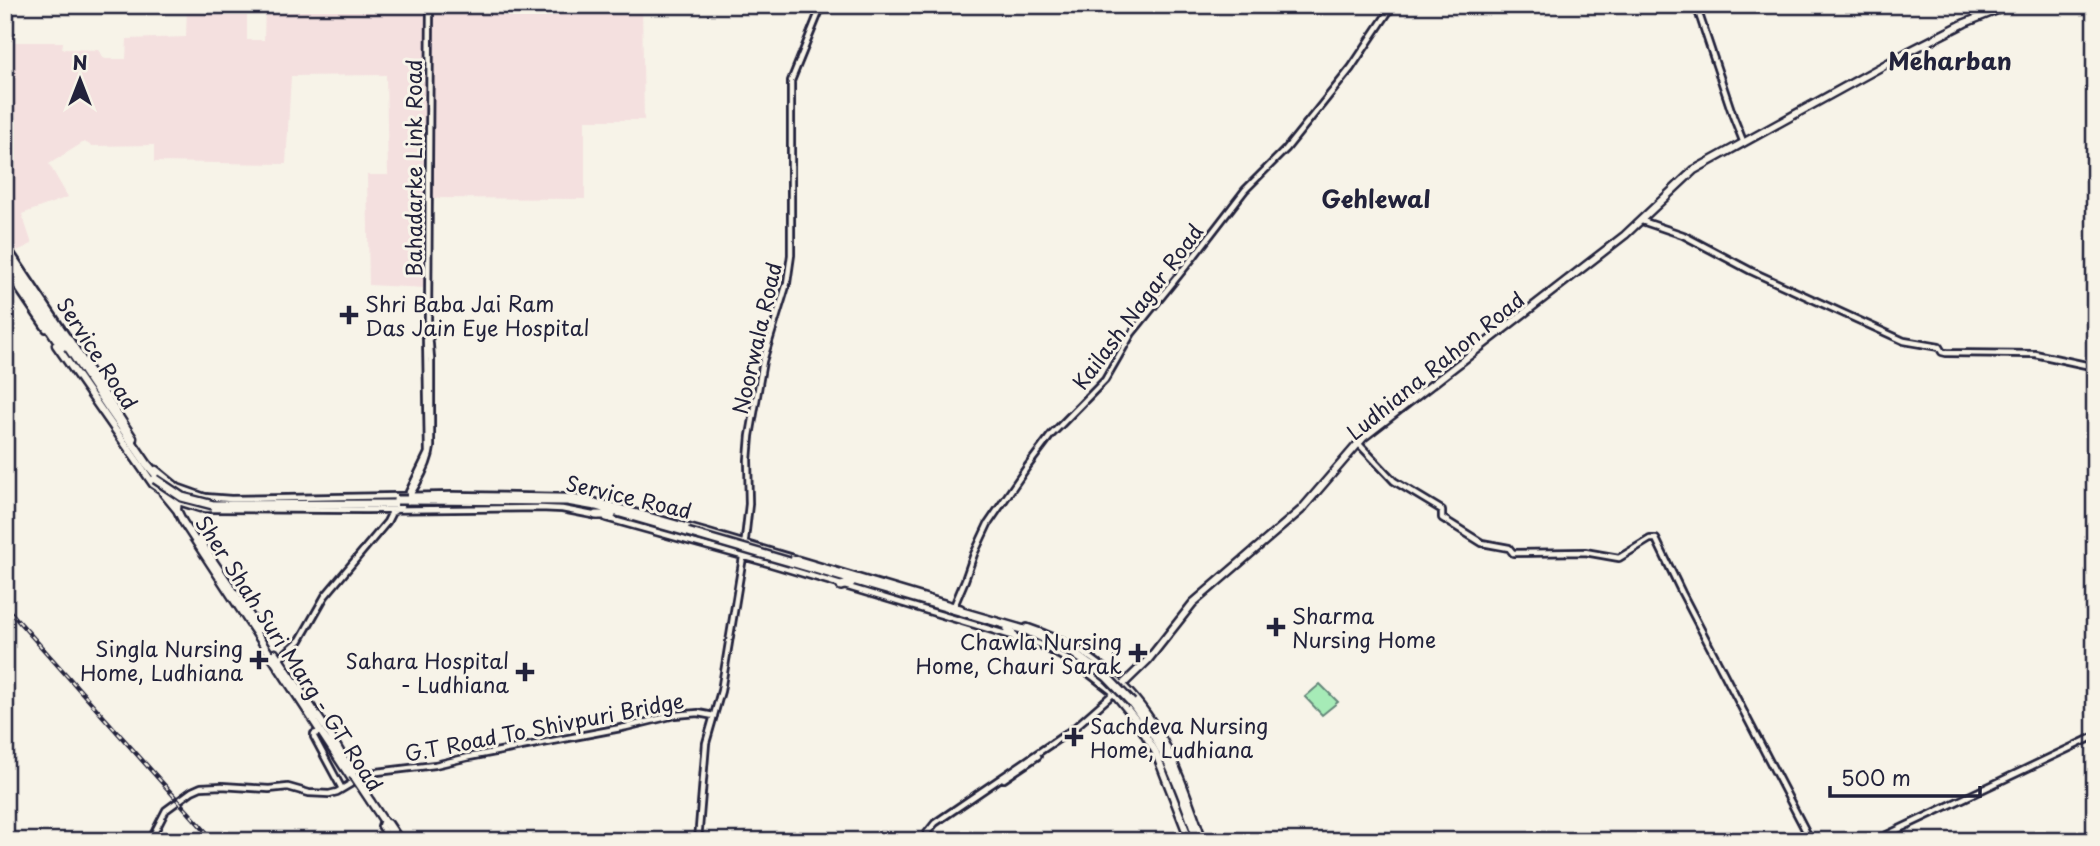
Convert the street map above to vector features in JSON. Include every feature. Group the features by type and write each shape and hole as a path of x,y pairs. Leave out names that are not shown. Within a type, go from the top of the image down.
{"highway":[{"path":"5,253 157,478"},
{"path":"5,262 48,329 139,459 157,478 184,494 214,504 396,507 408,499 566,500 596,506 851,583 1009,627 1016,638"},
{"path":"408,499 556,503 687,534"},
{"path":"790,564 885,588 1009,627 1067,653 1090,668 1106,679 1130,704 1161,746 1187,803 1196,841"},
{"path":"841,586 851,583"},
{"path":"1130,704 1162,757 1196,841"}],"main road":[{"name":"Ludhiana Rahon Road","path":"1115,694 1149,663 1196,604 1296,518 1359,444 1383,421 1614,245 1691,172 1908,52 1965,23 2010,5"},
{"name":"Service Road","path":"48,329 148,479 162,491 200,508"},
{"name":"Service Road","path":"66,340 153,466 178,488 204,497"},
{"path":"162,491 177,510"},
{"name":"Sher Shah Suri Marg - GT Road","path":"200,508 206,507 207,500 204,497"},
{"name":"Sher Shah Suri Marg - GT Road","path":"182,502 177,510 213,570 328,732 351,774"},
{"name":"Sher Shah Suri Marg - GT Road","path":"182,502 180,508 183,517 321,732 396,841"},
{"name":"Service Road","path":"1123,686 1145,709 1163,738 1187,803"},
{"name":"Service Road","path":"1115,694 1136,720 1155,751 1196,841"},
{"path":"351,774 367,774"}],"street":[{"name":"Bahadarke Link Road","path":"408,499 431,447 431,359 428,330 429,5"},
{"name":"Noorwala Road","path":"698,841 706,746 724,678 744,557 743,544 749,504 750,436 762,361 787,283 791,255 791,81 822,5"},
{"name":"Kailash Nagar Road","path":"954,606 988,524 1021,474 1051,435 1105,380 1132,331 1245,190 1286,149 1352,68 1393,5"},
{"path":"1696,5 1743,141"},
{"path":"1641,222 1683,235 1769,280 1909,343 1939,347 1946,353 2040,354 2095,367"},
{"name":"Service Road","path":"5,244 66,340"},
{"name":"Service Road","path":"5,269 48,329"},
{"path":"1359,444 1394,481 1442,510 1441,518 1482,543 1509,548 1512,553 1585,552 1619,558 1650,539 1656,539 1811,841"},
{"name":"Service Road","path":"204,497 214,504"},
{"name":"Service Road","path":"200,508 214,504 569,497 743,544 885,588 1022,626 1058,639 1097,662 1123,686"},
{"name":"Service Road","path":"396,507 552,508 598,513 1045,646 1092,675 1115,694"},
{"path":"277,661 300,640 325,596 387,522 396,507"},
{"path":"924,841 933,826 1061,741 1115,694"},
{"name":"G.T Road To Shivpuri Bridge","path":"342,789 367,774 433,766 675,715 698,713 713,719"},
{"path":"150,841 166,810 198,788 288,787 322,794 342,789 313,736 321,732"},
{"path":"1874,841 2095,736"}],"shaded area":[{"path":"187,5 236,5 237,12 247,13 247,40 264,40 265,5 642,5 644,120 585,120 585,199 424,198 425,288 369,285 367,175 388,175 386,75 291,76 286,164 154,162 154,145 92,146 84,142 49,164 68,197 22,214 32,244 17,251 5,234 5,66 6,55 11,55 11,42 63,42 62,49 98,50 105,59 126,59 127,39 186,37"}],"green space":[{"path":"1320,684 1338,702 1322,715 1305,697"}],"railway":[{"path":"5,606 214,841"}],"place":[{"name":"Shri Baba Jai Ram Das Jain Eye Hospital","path":"349,315"},
{"name":"Sharma Nursing Home","path":"1276,627"},
{"name":"Chawla Nursing Home, Chauri Sarak","path":"1138,653"},
{"name":"Singla Nursing Home, Ludhiana","path":"259,660"},
{"name":"Sahara Hospital - Ludhiana","path":"525,672"},
{"name":"Sachdeva Nursing Home, Ludhiana","path":"1074,737"}],"district":[{"name":"Meharban","path":"1950,60"},
{"name":"Gehlewal","path":"1376,198"}]}
